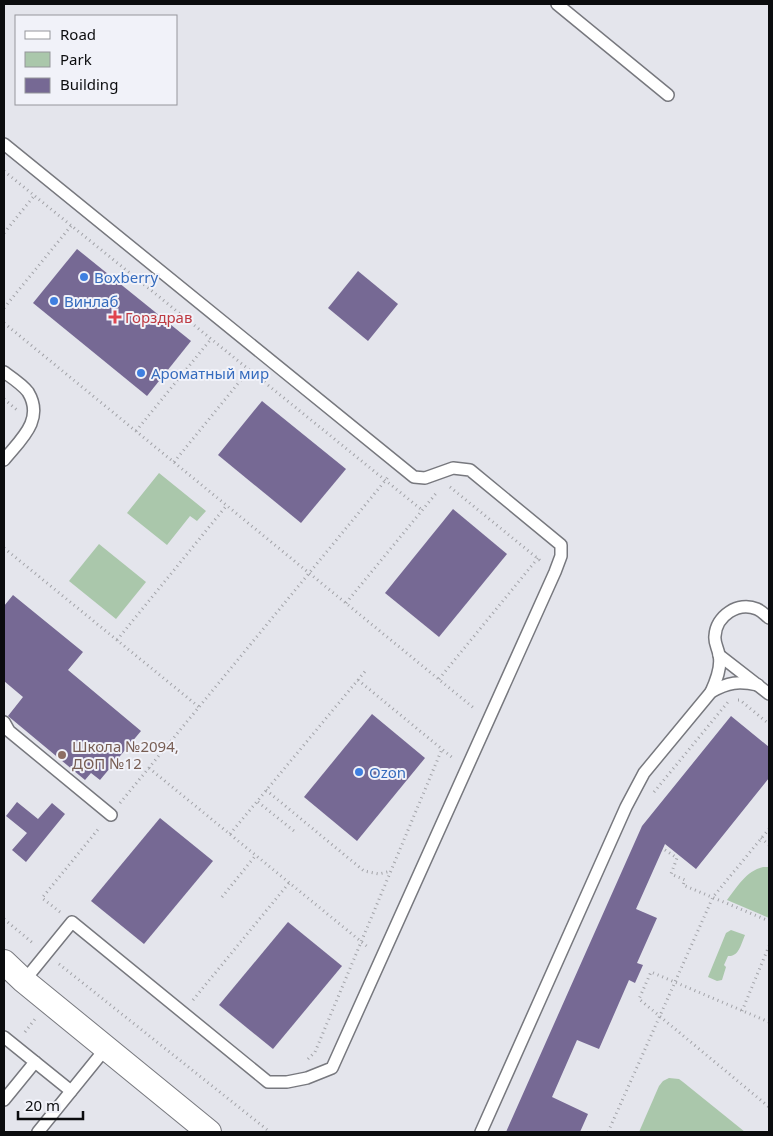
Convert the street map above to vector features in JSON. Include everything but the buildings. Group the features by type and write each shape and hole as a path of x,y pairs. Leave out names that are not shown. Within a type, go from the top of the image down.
{"street":[{"path":"4,962 24,981 208,1132"}],"lane":[{"path":"557,4 668,95"},
{"path":"4,144 414,477 425,478 454,468 470,470 561,545 561,556 555,572 332,1068 307,1078 287,1082 268,1082 72,922 24,981"},
{"path":"4,372 27,391 33,404 34,417 29,429 4,460"},
{"path":"481,1132 632,794 644,774 711,692 716,683 719,655 715,646 714,636 721,618 735,609 751,607 759,610 769,618"},
{"path":"719,655 769,694"},
{"path":"711,692 733,682 746,682 758,685"},
{"path":"4,722 8,730 111,815"},
{"path":"4,1036 71,1091"},
{"path":"38,1132 106,1048"},
{"path":"4,1100 35,1062"}],"path":[{"path":"4,171 422,510"},
{"path":"4,233 34,196"},
{"path":"4,308 71,226"},
{"path":"4,323 488,720"},
{"path":"136,431 210,339"},
{"path":"174,462 249,370"},
{"path":"72,922 42,898 399,464"},
{"path":"445,482 555,572"},
{"path":"346,603 439,489"},
{"path":"116,640 226,505"},
{"path":"4,548 199,707"},
{"path":"439,679 538,558"},
{"path":"230,834 366,669"},
{"path":"358,680 466,769"},
{"path":"649,798 728,702 740,700 769,724"},
{"path":"304,1063 315,1052 442,749"},
{"path":"149,768 381,958"},
{"path":"266,790 364,871 379,874 391,871"},
{"path":"258,802 294,831"},
{"path":"608,1132 713,897 769,829"},
{"path":"761,838 769,845"},
{"path":"665,850 677,858 671,874 686,880 684,886 769,921"},
{"path":"222,897 256,855"},
{"path":"182,1012 289,882"},
{"path":"4,919 270,1132"},
{"path":"742,1011 769,946"},
{"path":"769,1022 650,972 639,999 769,1106"}],"green space":[{"path":"159,473 206,511 197,521 190,516 167,545 127,513"},
{"path":"99,544 146,582 116,619 69,581"},
{"path":"763,867 769,867 769,918 727,900 747,876"},
{"path":"731,930 745,935 737,952 732,956 728,956 724,965 726,967 722,980 717,981 708,977 726,933"},
{"path":"669,1078 679,1079 745,1132 639,1132 659,1086"}],"place":[{"name":"Boxberry","path":"84,277"},
{"name":"Винлаб","path":"54,301"},
{"name":"Горздрав","path":"115,317"},
{"name":"Ароматный мир","path":"141,373"},
{"name":"Школа №2094, ДОП №12","path":"62,755"},
{"name":"Ozon","path":"359,772"}]}
